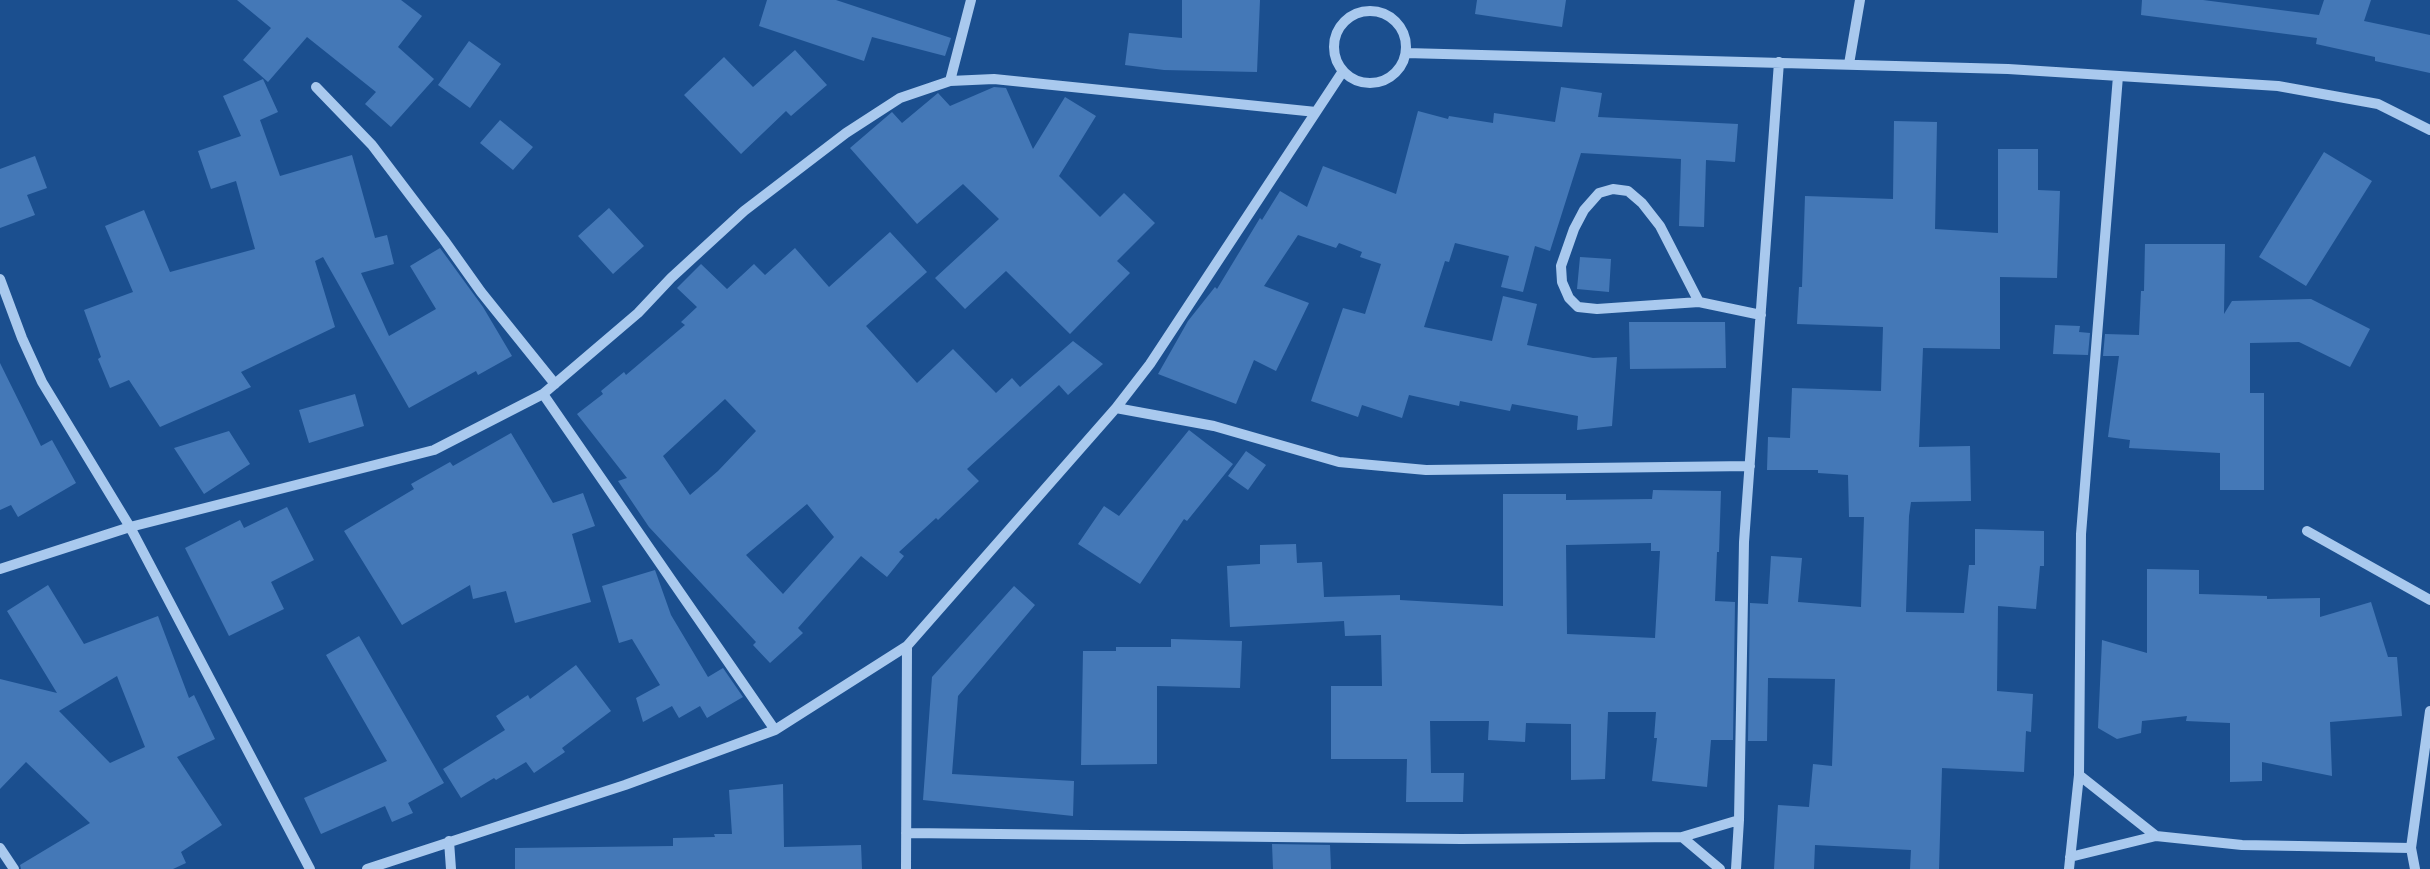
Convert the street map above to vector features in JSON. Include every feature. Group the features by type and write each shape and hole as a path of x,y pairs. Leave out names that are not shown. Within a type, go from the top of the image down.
{"street":[{"path":"950,81 971,0"},
{"path":"1376,11 1381,0"},
{"path":"1849,64 1860,0"},
{"path":"1376,11 1390,16 1400,26 1406,39 1406,53 1400,68 1389,79 1373,83 1356,81 1343,71 1335,59 1334,44 1338,30 1348,18 1362,12 1376,11"},
{"path":"1406,53 2008,69 2278,86 2378,104 2430,130"},
{"path":"1736,869 1739,820 1744,542 1779,62"},
{"path":"367,869 625,785 775,730 907,646 1116,408 1150,364 1343,71"},
{"path":"2069,869 2079,775 2081,534 2118,76"},
{"path":"0,569 130,527 434,450 543,394 638,313 671,278 744,211 837,140 900,98 950,81 994,79 1316,112"},
{"path":"316,87 372,145 481,292 555,384"},
{"path":"1699,302 1660,226 1642,203 1628,191 1614,189 1599,193 1584,210 1561,266 1562,282 1569,298 1578,306 1598,309 1699,302 1761,315"},
{"path":"0,279 22,338 42,382 130,527 310,869"},
{"path":"543,394 775,730"},
{"path":"1116,408 1214,426 1339,462 1426,470 1750,466"},
{"path":"2307,531 2430,600"},
{"path":"906,869 907,646"},
{"path":"2415,869 2411,848 2430,711"},
{"path":"2079,775 2156,836"},
{"path":"906,833 1461,839 1682,837 1739,820"},
{"path":"2070,857 2156,836 2242,845 2411,848"},
{"path":"1682,837 1720,869"},
{"path":"449,841 451,869"},
{"path":"0,848 14,869"}],"building":[{"path":"237,0 401,0 422,16 398,47 434,79 391,127 365,104 376,92 307,37 268,82 243,60 271,28"},
{"path":"767,0 836,0 951,38 945,56 872,37 864,61 759,26"},
{"path":"1182,0 1260,0 1257,72 1164,70 1125,65 1129,33 1182,38"},
{"path":"1477,0 1566,0 1562,27 1475,14"},
{"path":"2142,0 2203,0 2319,15 2324,0 2371,0 2364,21 2430,35 2430,73 2375,61 2375,57 2316,44 2317,38 2141,15"},
{"path":"469,41 501,64 470,108 438,85"},
{"path":"795,50 827,85 791,116 786,111 741,154 684,95 724,57 753,87"},
{"path":"263,79 278,112 260,120 280,176 352,155 375,238 387,235 394,264 361,273 389,336 436,309 410,266 440,248 483,307 512,356 478,375 476,371 409,408 323,257 315,261 335,327 241,372 251,387 160,427 129,380 110,388 98,359 101,357 84,310 133,292 105,226 144,210 170,272 255,249 236,181 211,189 198,151 241,136 223,96"},
{"path":"994,87 1006,88 1033,149 1065,97 1096,116 1059,176 1100,217 1124,193 1155,223 1117,261 1130,273 1070,334 1006,271 965,309 935,278 999,219 963,184 917,224 850,148 892,112 902,123 938,93 950,106"},
{"path":"1561,87 1602,93 1598,117 1738,124 1735,162 1706,160 1704,227 1679,226 1681,159 1581,153 1550,251 1535,246 1523,292 1501,287 1509,256 1455,243 1449,262 1445,261 1424,327 1492,341 1503,296 1537,304 1527,345 1593,358 1617,357 1612,426 1577,430 1578,416 1512,404 1510,411 1460,401 1459,406 1409,395 1402,418 1362,405 1358,417 1311,401 1343,308 1365,314 1381,264 1360,257 1362,252 1339,243 1336,248 1298,235 1264,286 1309,303 1276,371 1254,360 1236,404 1158,374 1188,321 1215,287 1217,289 1260,218 1262,220 1280,191 1307,207 1323,166 1396,194 1418,111 1448,119 1449,116 1493,123 1494,113 1555,122"},
{"path":"500,120 533,147 513,170 480,143"},
{"path":"1894,121 1937,122 1935,229 1998,233 1998,149 2038,149 2038,190 2060,191 2057,278 2000,277 2000,349 1923,348 1919,447 1970,446 1971,501 1911,502 1909,516 1906,612 1964,613 1969,565 1975,565 1975,529 2044,531 2044,566 2040,566 2036,609 1998,606 1997,691 2033,694 2031,732 2026,731 2024,772 1942,768 1939,869 1910,869 1911,850 1815,845 1814,869 1774,869 1778,805 1809,807 1813,764 1832,766 1835,679 1768,678 1767,741 1748,741 1750,603 1768,604 1771,556 1802,558 1798,602 1861,607 1864,517 1849,517 1848,475 1818,473 1818,470 1767,470 1768,437 1790,438 1792,388 1881,391 1883,327 1797,324 1799,287 1802,287 1805,196 1893,199"},
{"path":"2324,152 2372,181 2306,286 2259,257"},
{"path":"35,156 47,188 27,195 35,215 0,228 0,169"},
{"path":"609,208 644,246 613,274 578,236"},
{"path":"890,232 927,272 866,326 917,383 953,349 996,393 1012,378 1020,387 1073,341 1103,364 1068,395 1059,385 967,469 979,481 938,520 936,518 899,552 904,556 887,577 861,556 798,628 803,633 770,663 753,645 756,642 649,527 618,481 627,478 577,414 603,394 601,391 624,372 626,375 685,325 681,322 697,307 677,288 701,264 727,289 754,264 765,275 795,248 829,287","holes":["725,399 756,431 718,471 690,495 663,456","807,504 834,537 783,594 746,555"]},
{"path":"2145,244 2225,244 2224,314 2232,301 2311,299 2370,329 2350,367 2299,342 2250,343 2250,393 2264,393 2264,490 2220,490 2220,453 2129,448 2130,440 2108,437 2119,356 2103,356 2105,334 2139,335 2141,291 2144,291"},
{"path":"1580,257 1611,259 1609,292 1577,289"},
{"path":"1629,322 1725,322 1726,368 1630,369"},
{"path":"2055,325 2080,326 2079,332 2090,333 2088,355 2053,354"},
{"path":"0,363 41,446 52,440 76,483 18,517 11,505 0,510"},
{"path":"355,394 364,426 309,443 299,410"},
{"path":"1189,430 1233,464 1187,521 1184,519 1140,584 1078,544 1104,506 1119,516"},
{"path":"229,431 250,464 204,494 174,448"},
{"path":"511,433 553,503 583,493 595,526 572,534 591,602 515,623 506,591 473,599 470,585 402,625 344,531 414,489 411,484 450,462 453,466"},
{"path":"1246,451 1266,465 1248,490 1228,476"},
{"path":"1653,490 1721,491 1715,601 1735,602 1733,740 1711,740 1707,787 1652,781 1657,738 1654,738 1656,712 1608,712 1605,779 1571,780 1571,724 1526,723 1525,742 1488,740 1489,721 1430,721 1431,773 1464,773 1463,802 1406,802 1407,759 1331,759 1331,686 1382,686 1381,635 1345,636 1344,621 1230,627 1227,566 1260,564 1260,545 1296,544 1297,563 1322,562 1324,597 1400,595 1400,600 1503,606 1503,494 1566,494 1566,500 1652,499","holes":["1651,543 1651,551 1660,551 1655,638 1567,634 1566,545"]},
{"path":"287,507 314,560 271,582 284,609 229,636 185,548 240,520 244,528"},
{"path":"2147,569 2199,570 2199,594 2267,596 2267,599 2320,598 2320,617 2371,602 2388,657 2397,657 2402,716 2330,722 2332,776 2262,762 2262,781 2230,782 2230,723 2186,721 2187,716 2142,721 2141,733 2117,739 2098,728 2102,640 2147,653"},
{"path":"655,570 671,615 708,677 723,668 743,697 707,718 700,706 679,718 672,706 643,722 636,698 660,685 632,639 619,643 602,586"},
{"path":"48,585 84,644 158,616 189,698 194,695 215,739 177,757 222,825 181,852 186,863 173,869 21,869 20,865 90,823 26,762 0,789 0,679 57,693 7,611","holes":["117,676 145,747 110,763 59,711"]},
{"path":"1014,586 1035,605 958,696 952,774 1074,781 1073,816 923,800 932,677"},
{"path":"359,636 444,783 408,803 413,813 392,822 385,806 321,834 304,798 387,761 326,655"},
{"path":"1171,639 1242,641 1240,688 1157,686 1157,764 1081,765 1083,651 1116,651 1116,647 1171,647"},
{"path":"576,665 611,711 562,748 565,752 534,773 526,762 461,798 443,769 505,730 496,716 528,695 530,699"},
{"path":"783,784 784,847 861,845 862,869 515,869 515,848 673,846 673,838 715,837 714,834 732,834 729,790"},
{"path":"1272,844 1330,845 1331,869 1273,869"}]}
